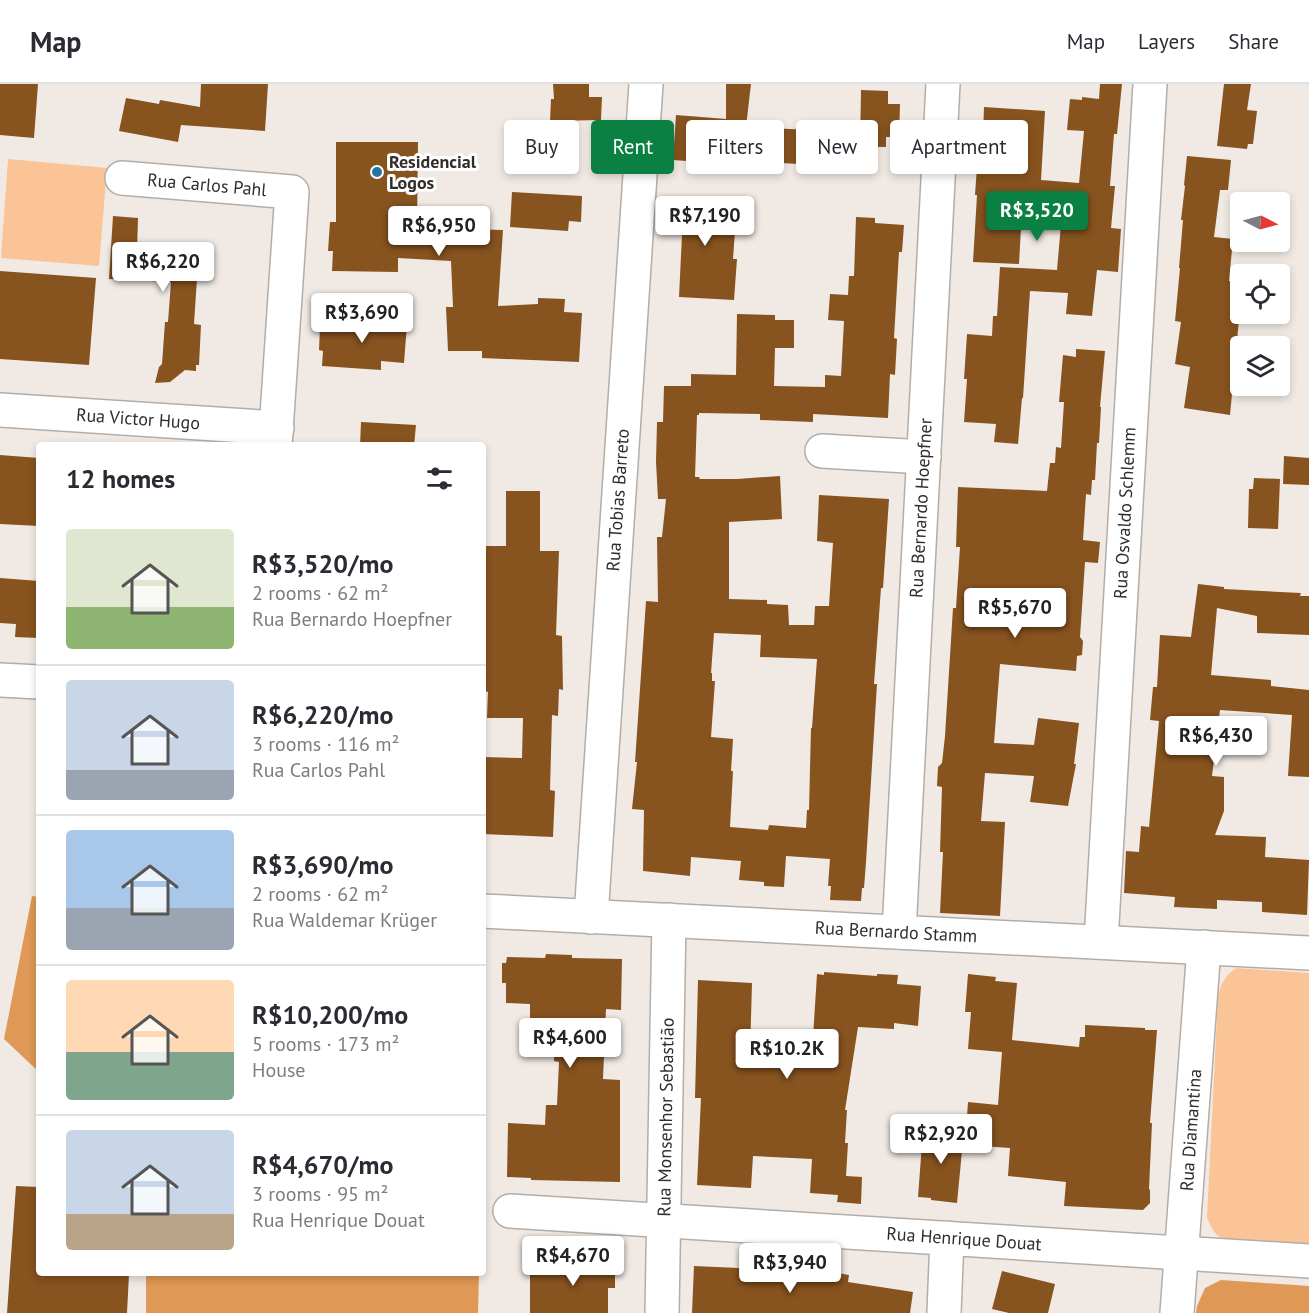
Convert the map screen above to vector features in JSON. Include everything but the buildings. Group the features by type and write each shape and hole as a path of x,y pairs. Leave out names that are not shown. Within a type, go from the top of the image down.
{"street":[{"name":"Rua Tobias Barreto","path":"591,917 646,84"},
{"name":"Rua Bernardo Hoepfner","path":"899,932 943,84"},
{"name":"Rua Osvaldo Schlemm","path":"1101,942 1150,84"},
{"name":"Rua Carlos Pahl","path":"122,178 292,192 276,437"},
{"name":"Rua Victor Hugo","path":"0,410 276,437"},
{"path":"822,451 924,457"},
{"path":"0,680 36,682"},
{"name":"Rua Bernardo Stamm","path":"486,911 1309,953"},
{"name":"Rua Monsenhor Sebastião","path":"662,1313 669,920"},
{"name":"Rua Diamantina","path":"1177,1313 1204,947"},
{"name":"Rua Henrique Douat","path":"510,1211 1309,1261"},
{"path":"944,1313 947,1238"}],"shaded area":[{"path":"8,159 107,168 99,266 1,258"},
{"path":"32,896 36,897 36,1069 4,1039"},
{"path":"1236,968 1309,973 1309,1245 1226,1241 1214,1231 1207,1217 1218,997 1224,981"},
{"path":"146,1276 479,1276 478,1313 146,1313"},
{"path":"1221,1280 1309,1286 1309,1313 1196,1313 1205,1288"}],"place":[{"name":"Residencial Logos","path":"377,172"}]}
